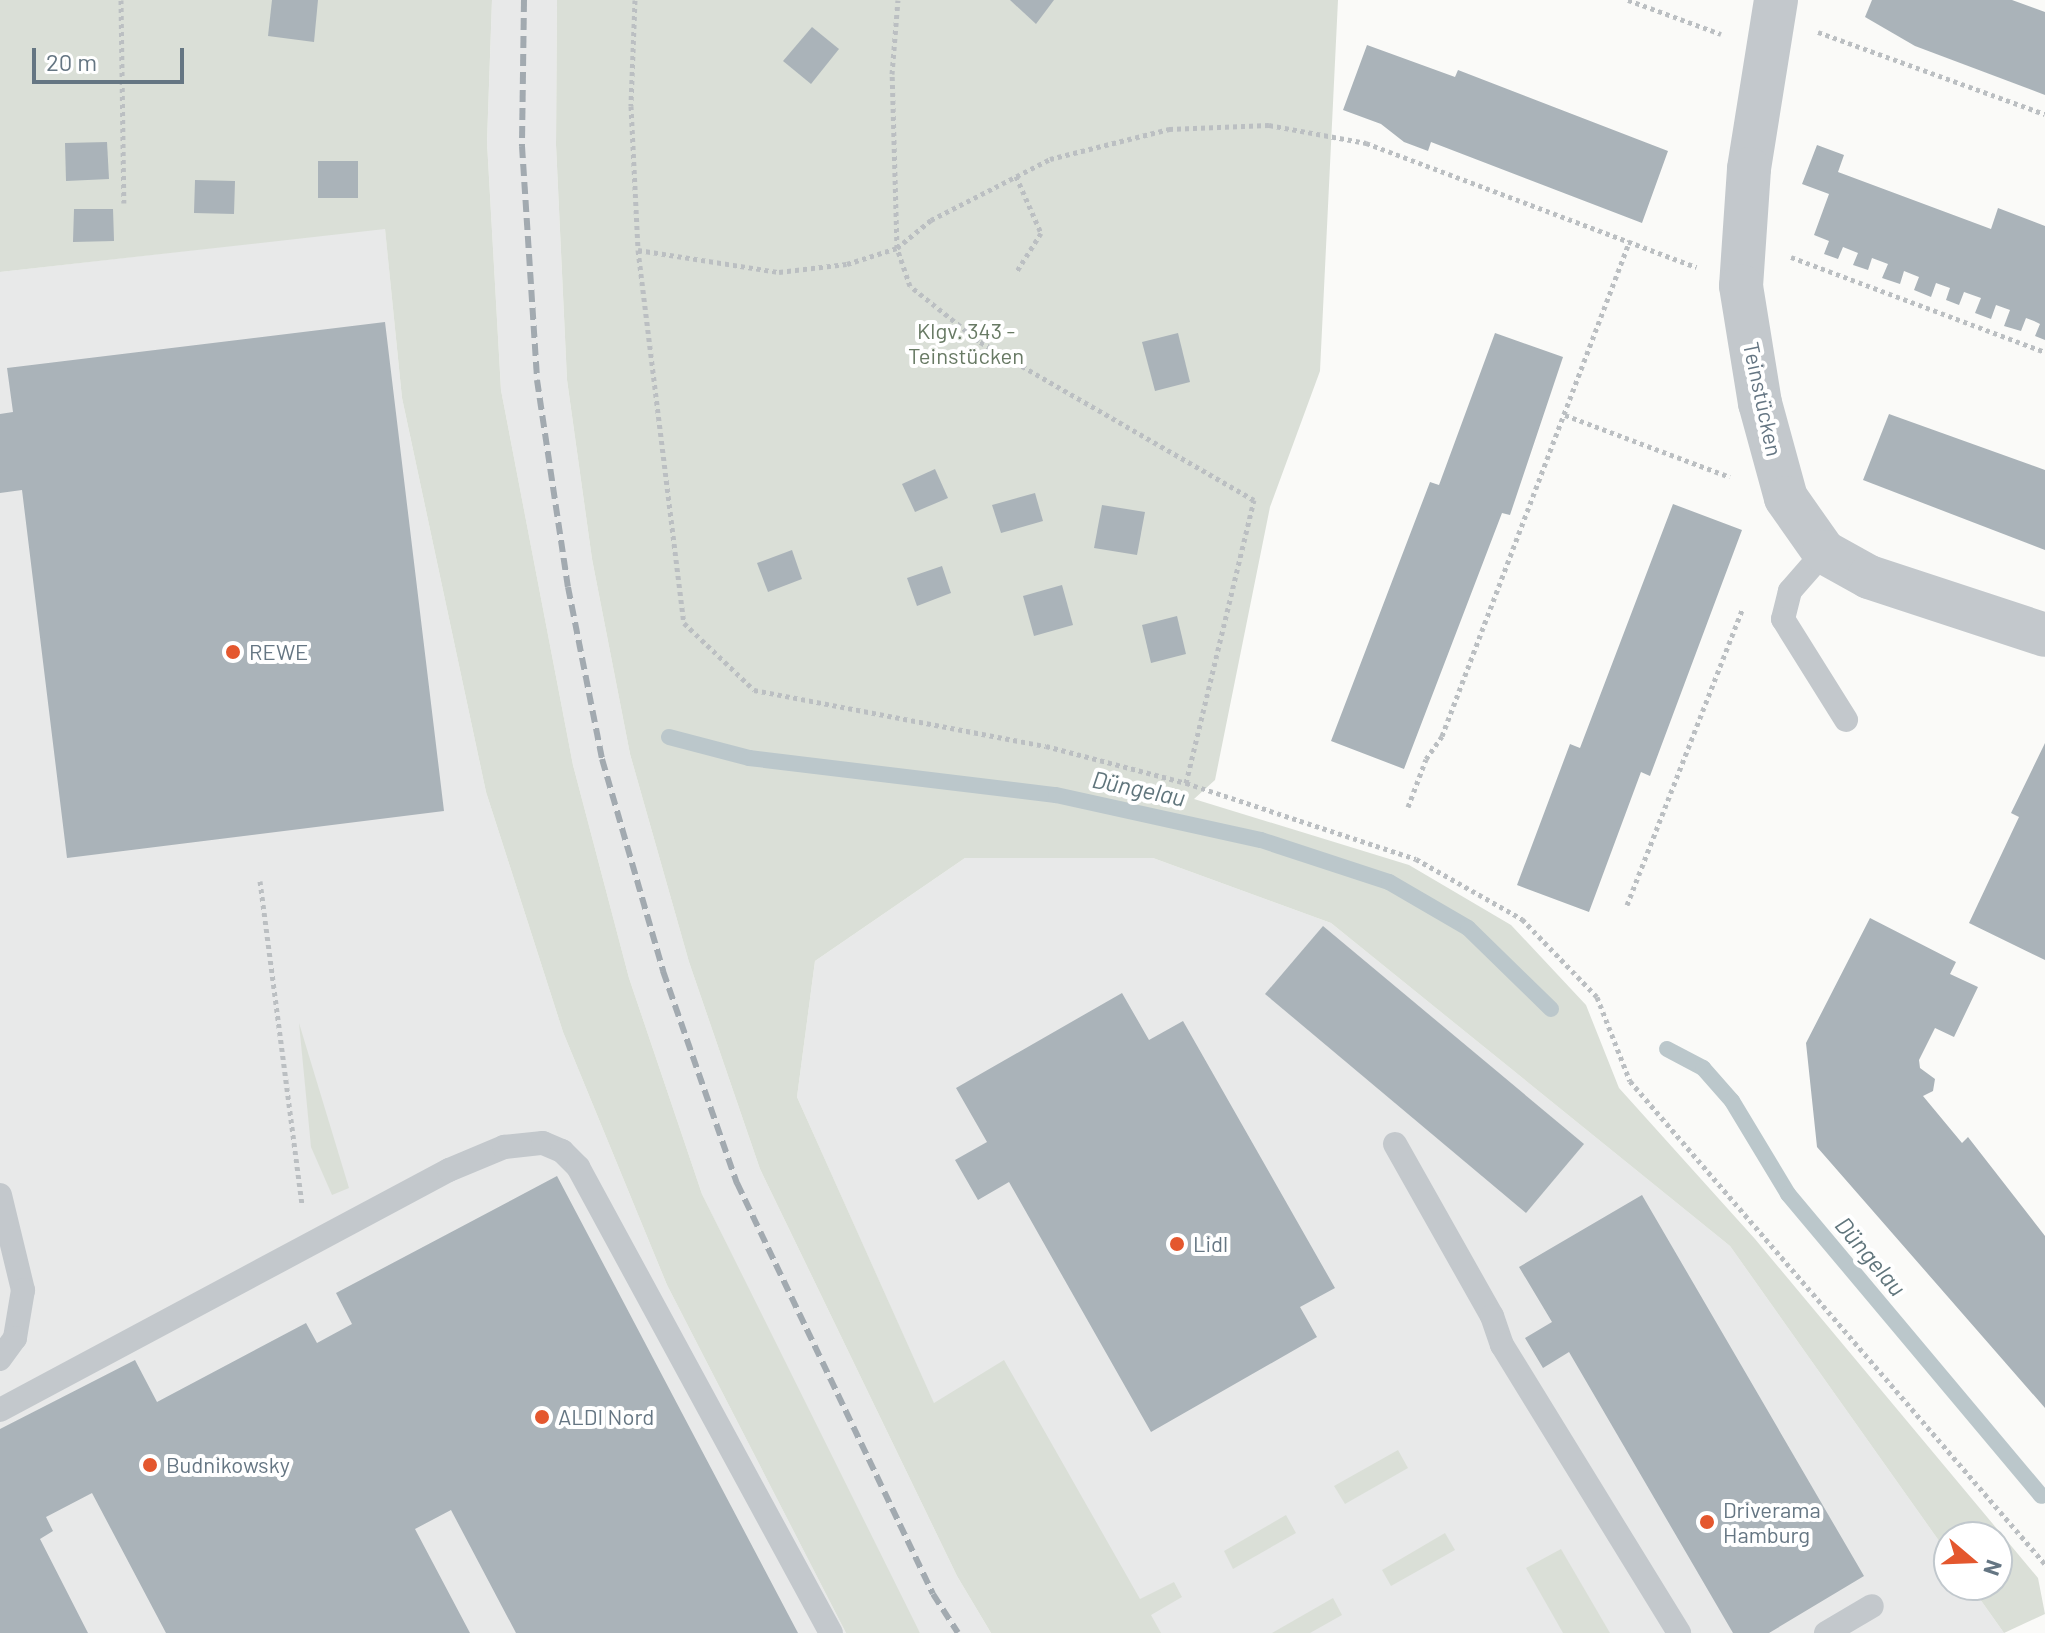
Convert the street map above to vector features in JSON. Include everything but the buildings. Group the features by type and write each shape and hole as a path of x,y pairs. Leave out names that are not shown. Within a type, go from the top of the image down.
{"street":[{"name":"Teinstücken","path":"1771,22 1741,286 1760,403 1786,498 1824,552 1869,577 2045,635"}],"lane":[{"path":"1824,552 1790,591 1783,619 1846,720"},
{"path":"0,1410 113,1353 449,1170 504,1147 534,1141 562,1151 578,1167 831,1633"},
{"path":"1395,1144 1492,1316 1502,1345 1679,1633"},
{"path":"0,1195 23,1290 15,1338 2,1352"},
{"path":"1826,1633 1872,1606"}],"path":[{"path":"121,0 124,203"},
{"path":"635,0 631,106 638,250 684,623 754,690 1046,746 1186,783 1416,859 1522,919 1597,997 1630,1081 2045,1564"},
{"path":"898,0 892,74 897,248 910,286 979,341 1254,500 1186,783"},
{"path":"1628,0 1771,22 2045,114"},
{"path":"638,250 779,272 847,264 897,248 931,220 1050,159 1169,129 1269,125 1366,143 1630,240 1741,286"},
{"path":"1016,176 1041,233 1017,271"},
{"path":"1744,239 2045,352"},
{"path":"1408,807 1426,759 1442,736 1630,240"},
{"path":"1565,415 1786,498"},
{"path":"1627,905 1747,600"},
{"path":"260,881 307,1248"}],"shaded area":[{"path":"492,0 557,0 556,145 567,380 592,559 630,754 689,962 760,1169 957,1576 991,1633 920,1633 902,1605 702,1194 629,978 573,765 501,390 487,142"},
{"path":"385,228 402,398 486,792 563,1032 667,1285 846,1633 0,1633 0,272"},
{"path":"965,858 1153,858 1331,923 1730,1246 1933,1532 1933,1601 1981,1601 2004,1633 1057,1633 934,1404 797,1097 815,961"}],"green space":[{"path":"0,0 492,0 487,142 501,390 573,765 629,978 702,1194 920,1633 846,1633 667,1285 563,1032 486,792 402,398 385,229 0,272"},
{"name":"Klgv. 343 - Teinstücken","path":"557,0 1338,0 1320,371 1270,507 1215,780 1194,799 1409,865 1511,925 1586,1005 1619,1088 1755,1239 1990,1521 1933,1521 1933,1532 1730,1246 1331,923 1153,858 965,858 815,961 797,1097 934,1403 1004,1360 1140,1599 1174,1582 1182,1597 1151,1615 1161,1633 991,1633 957,1576 760,1169 689,962 630,754 592,559 567,380 556,145"},
{"path":"299,1023 349,1188 332,1195 311,1147"},
{"path":"1398,1450 1408,1468 1345,1504 1334,1486"},
{"path":"1286,1515 1296,1533 1233,1569 1224,1551"},
{"path":"1445,1533 1455,1550 1391,1586 1382,1570"},
{"name":"Klgv. 343 - Teinstücken","path":"2013,1548 2038,1578 2045,1614 2004,1633 1981,1601 2013,1601"},
{"path":"1561,1549 1610,1633 1563,1633 1526,1568"},
{"path":"1333,1598 1342,1615 1310,1633 1272,1633"}],"waterway":[{"name":"Düngelau","path":"669,737 749,758 1056,795 1261,840 1389,882 1468,928 1551,1009"},
{"name":"Düngelau","path":"1667,1049 1703,1068 1732,1101 1788,1194 2041,1496"}],"railway":[{"path":"524,0 522,146 537,380 568,587 602,759 663,971 737,1183 933,1594 958,1633"}],"place":[{"name":"REWE","path":"233,652"},
{"name":"Lidl","path":"1177,1244"},
{"name":"ALDI Nord","path":"542,1417"},
{"name":"Budnikowsky","path":"150,1465"},
{"name":"Driverama Hamburg","path":"1707,1522"}]}
